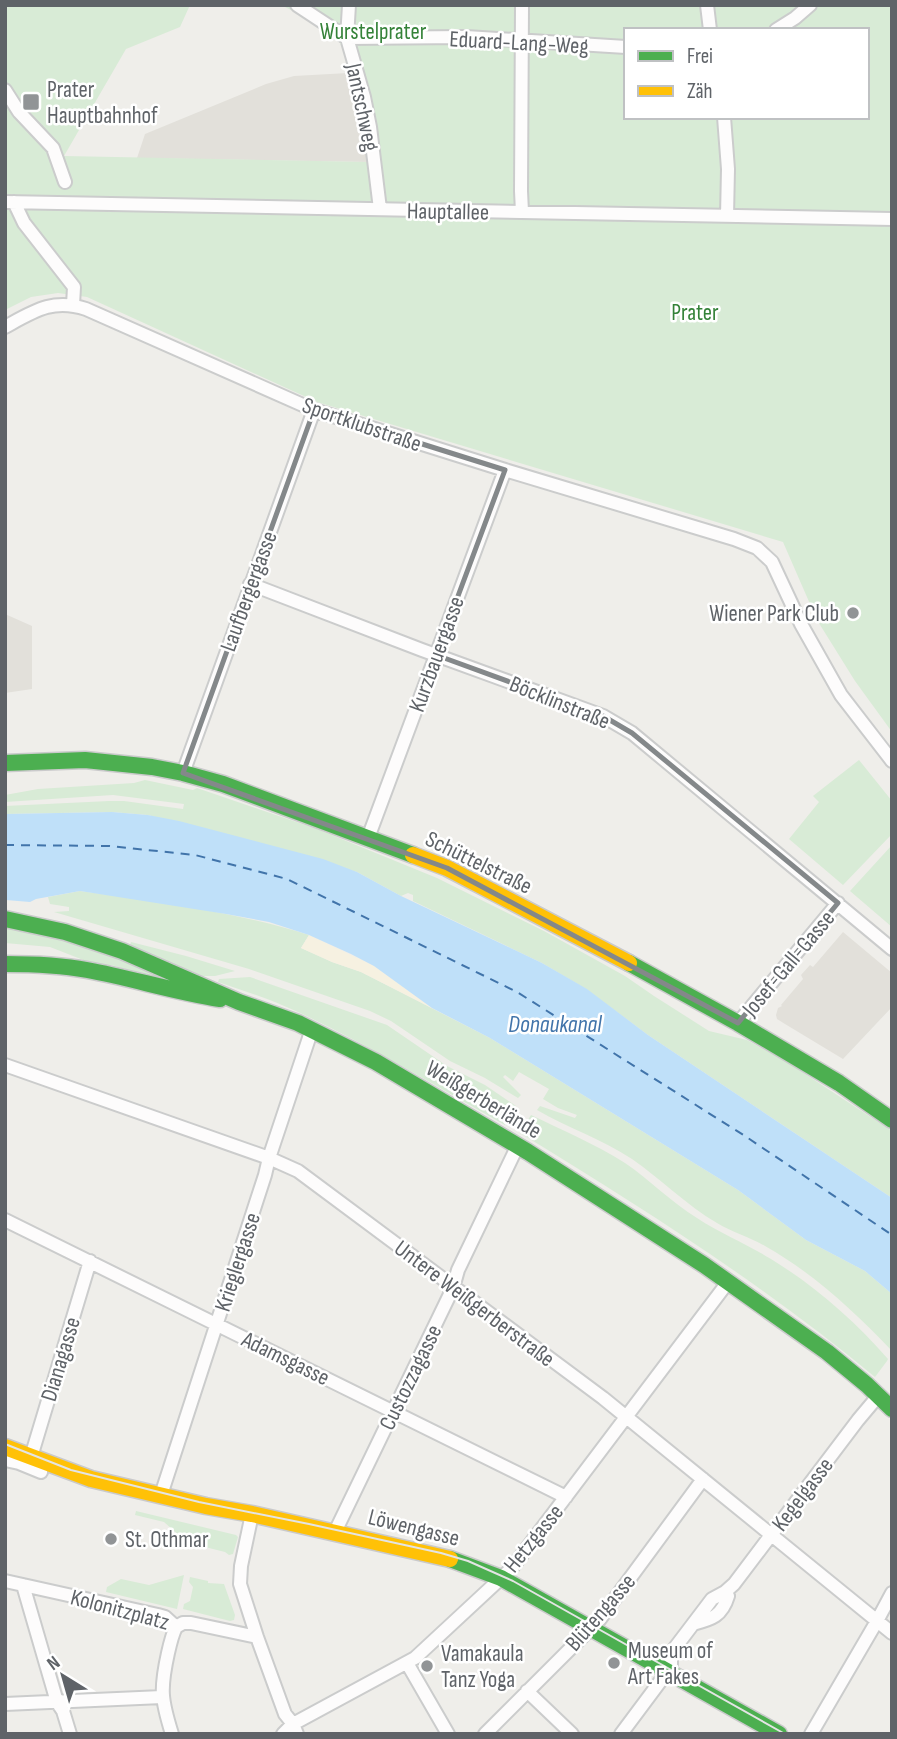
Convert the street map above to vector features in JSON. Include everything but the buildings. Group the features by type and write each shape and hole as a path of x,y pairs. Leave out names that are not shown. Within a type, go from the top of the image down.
{"main road":[{"name":"Schüttelstraße","path":"5,763 85,760 183,773 223,784 447,869 738,1023 839,1083 892,1121"},
{"name":"Weißgerberlände","path":"5,919 43,925 90,939 195,981 237,1002 312,1029 390,1070 518,1145 728,1282 824,1349 892,1409"},
{"path":"5,964 96,971 188,995 237,1002"},
{"name":"Löwengasse","path":"5,1447 70,1472 161,1495 464,1563 501,1578 779,1734"}],"street":[{"path":"297,5 347,38"},
{"name":"Jantschweg","path":"349,5 347,38 370,127 380,209"},
{"path":"522,5 522,212"},
{"path":"707,5 710,28"},
{"path":"779,28 810,5"},
{"name":"Eduard-Lang-Weg","path":"347,38 466,37 624,47"},
{"path":"5,90 19,112 53,148 65,183"},
{"path":"723,119 728,169 727,216"},
{"path":"5,327 48,306 73,305 74,297 74,287 10,202"},
{"name":"Hauptallee","path":"10,202 892,219"},
{"name":"Sportklubstraße","path":"73,305 314,410 757,548 772,562 800,624 841,695 892,761"},
{"name":"Laufbergergasse","path":"183,773 314,410"},
{"name":"Kurzbauergasse","path":"368,838 505,470"},
{"name":"Böcklinstraße","path":"250,584 603,716 632,733 892,949"},
{"name":"Josef-Gall-Gasse","path":"738,1023 838,903"},
{"name":"Krieglergasse","path":"161,1495 312,1029"},
{"name":"Untere Weißgerberstraße","path":"5,1065 269,1158 298,1171 603,1398 892,1633"},
{"name":"Custozzagasse","path":"335,1532 453,1288 458,1270 518,1145"},
{"name":"Adamsgasse","path":"5,1220 566,1497"},
{"name":"Dianagasse","path":"31,1457 90,1261"},
{"name":"Hetzgasse","path":"283,1734 415,1658 512,1568 728,1282"},
{"name":"Kegelgasse","path":"621,1734 668,1671 671,1653 712,1599 729,1588 879,1395"},
{"path":"5,1460 41,1472"},
{"name":"Blütengasse","path":"485,1734 600,1619 703,1479"},
{"path":"252,1514 240,1584 285,1714 295,1729"},
{"name":"Kolonitzplatz","path":"5,1581 158,1615 176,1627 191,1623 257,1637"},
{"path":"23,1585 57,1702 63,1711 70,1734"},
{"path":"811,1734 892,1593"},
{"path":"172,1734 164,1709 162,1680 176,1627"},
{"path":"407,1663 448,1734"},
{"path":"527,1691 572,1734"},
{"path":"5,1704 162,1697"}],"highlighted area":[{"path":"314,410 505,470 436,655 603,716 632,733 838,903 738,1023 447,868 183,773"}],"shaded area":[{"path":"351,74 360,98 370,162 137,158 145,134 266,84 294,76"},
{"path":"5,614 32,626 32,689 5,693"},
{"path":"843,932 892,973 892,1007 843,1059 777,1019 776,1015 778,1008 803,979 801,975 810,965 813,967"}],"green space":[{"name":"Prater","path":"5,5 190,5 180,27 126,49 64,156 369,162 365,123 341,45 324,28 281,5 892,5 892,732 855,681 817,620 783,542 317,402 87,297 58,293 31,297 5,310"},
{"path":"859,760 892,801 892,834 843,885 789,839 819,802 813,796"},
{"path":"145,780 193,790 197,788 317,829 437,878 544,931 625,976 709,1031 747,1040 790,1064 892,1131 892,1198 648,1035 586,989 542,963 413,901 413,895 408,893 401,896 357,872 148,815 112,812 5,814 5,806 109,801 183,809 184,804 113,795 5,802 5,795 38,789"},
{"path":"892,845 892,927 850,891"},
{"path":"80,891 167,903 309,935 301,948 361,972 490,1038 738,1190 806,1240 865,1271 892,1294 892,1351 848,1307 800,1268 765,1246 706,1216 621,1152 537,1110 540,1106 575,1118 577,1115 543,1099 549,1089 519,1072 513,1081 505,1075 503,1077 521,1095 518,1098 450,1061 391,1021 370,1011 249,969 54,912 69,911 69,907 50,904 48,897"},
{"path":"5,926 30,930 117,956 176,983 111,965 109,970 50,947 5,943"},
{"path":"131,942 235,971 202,976 130,945"},
{"path":"250,977 387,1025 447,1066 485,1085 516,1106 505,1125 324,1025 278,1004 218,982 219,979"},
{"path":"531,1115 614,1156 697,1218 787,1269 848,1317 887,1361 875,1377 746,1279 520,1133"},
{"path":"136,1511 236,1535 238,1537 233,1554 205,1547 192,1547 164,1522 135,1515"},
{"path":"184,1575 177,1609 106,1592 107,1587 121,1579 149,1585"},
{"path":"190,1577 208,1583 224,1584 235,1615 234,1620 183,1609 184,1604 190,1601 193,1587 189,1582"}],"sand":[{"path":"309,935 374,966 432,1008 361,972 301,948"}],"water":[{"name":"Donaukanal","path":"112,812 179,821 323,859 357,872 401,896 542,963 587,989 648,1035 892,1198 892,1294 865,1271 806,1240 738,1190 490,1038 432,1008 374,966 309,935 269,922 80,891 30,902 6,900 5,814"}],"ferry route":[{"path":"5,845 109,846 195,855 287,879 517,992 745,1136 892,1235"}],"tram line":[{"path":"5,1444 71,1470 199,1502 468,1561 513,1581 785,1734"}],"traffic: fast":[{"path":"5,763 85,760 183,773 223,784 413,855"},
{"path":"5,919 65,932 122,951 239,1002 298,1023 376,1062 528,1152 704,1265 827,1352 892,1409"},
{"path":"629,963 839,1083 892,1120"},
{"path":"5,964 77,968 220,999"},
{"path":"450,1559 501,1578 779,1734"}],"traffic: slow":[{"path":"413,855 447,868 629,963"},
{"path":"5,1447 91,1479 450,1559"}],"place":[{"name":"Prater Hauptbahnhof","path":"31,102"},
{"name":"Wiener Park Club","path":"853,613"},
{"name":"St. Othmar","path":"111,1539"},
{"name":"Museum of Art Fakes","path":"614,1663"},
{"name":"Vamakaula Tanz Yoga","path":"427,1666"}],"park label":[{"name":"Wurstelprater","path":"373,31"}]}
